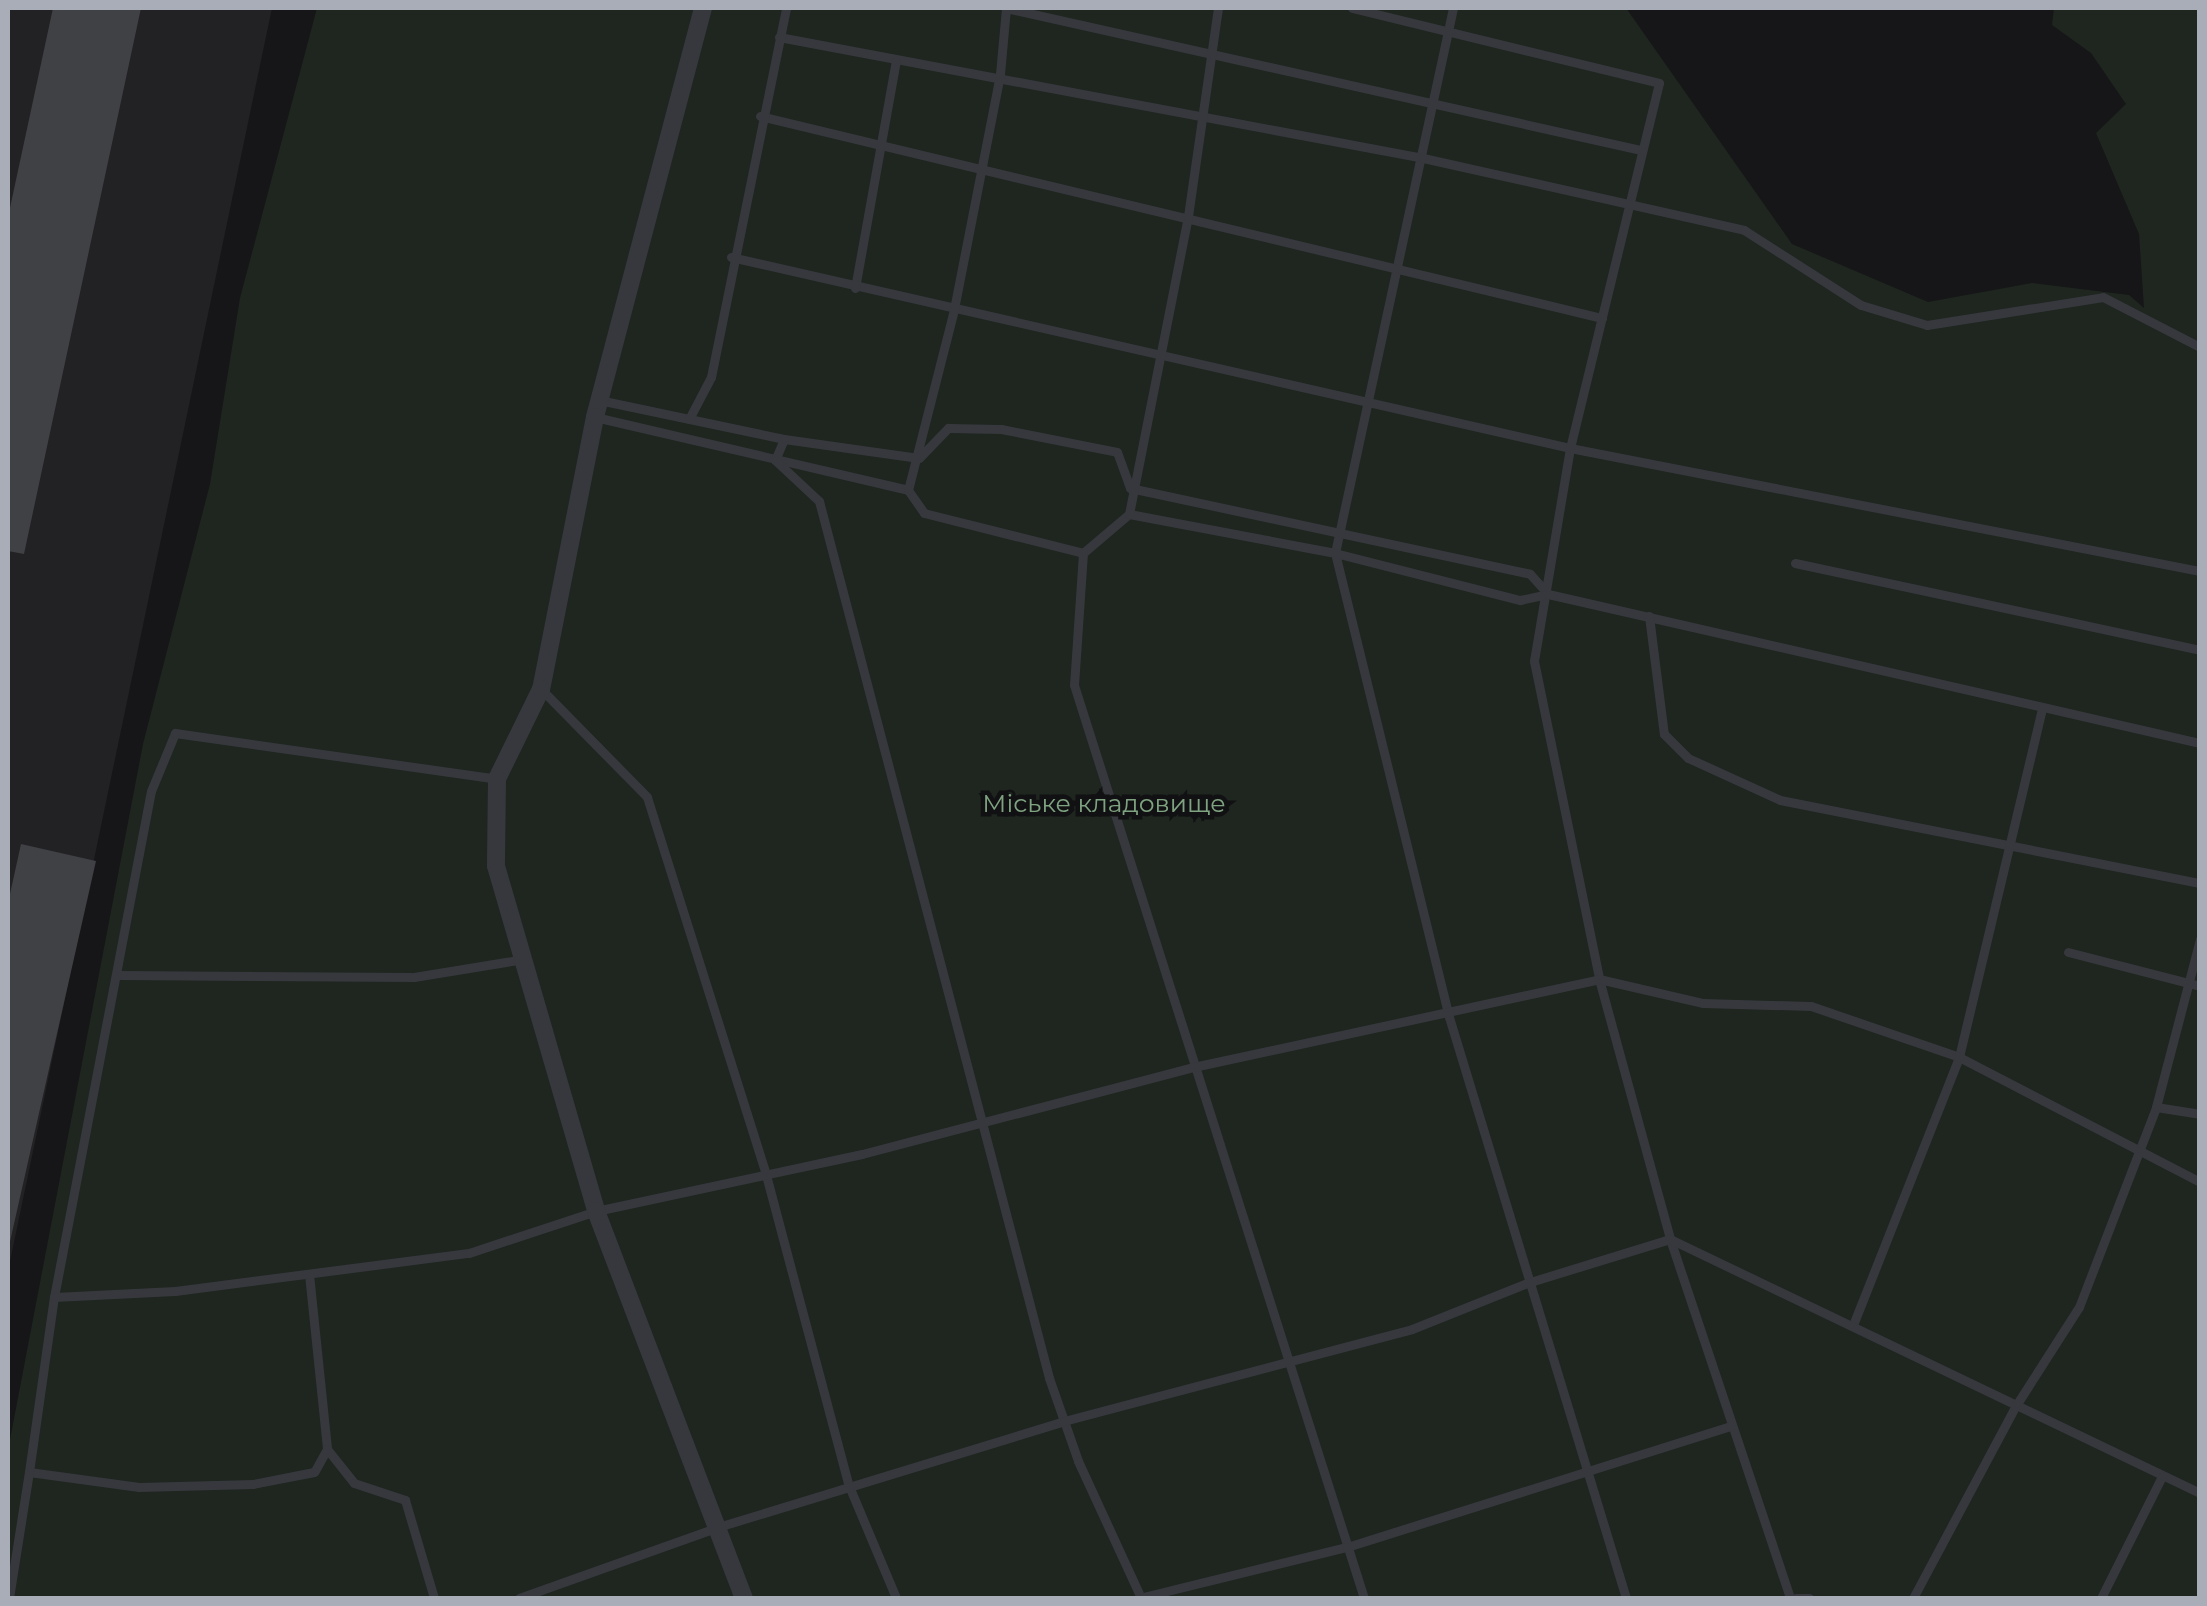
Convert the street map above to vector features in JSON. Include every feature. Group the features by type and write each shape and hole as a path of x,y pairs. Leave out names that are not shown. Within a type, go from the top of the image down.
{"street":[{"path":"703,8 597,408 541,689 497,779 496,866 518,960 596,1210 744,1598"}],"lane":[{"path":"689,419 711,377 731,257 786,8"},
{"path":"908,490 954,309 1000,74 1006,8 1641,150"},
{"path":"1218,8 1216,54 1188,216 1130,488 1128,514 1082,553 1074,685 1198,1066 1286,1363 1364,1598"},
{"path":"1352,8 1659,83 1570,448 1534,661 1598,980 1670,1240 1793,1598 1809,1598"},
{"path":"1453,8 1335,554 1449,1016 1527,1283 1626,1598"},
{"path":"779,37 896,61 1000,74 1202,120 1423,158 1744,230 1861,306 1927,325 2102,297 2200,347"},
{"path":"855,288 896,61"},
{"path":"760,116 979,172 1399,265 1602,318"},
{"path":"731,257 1570,448 2200,571"},
{"path":"597,408 689,419 784,439 919,458"},
{"path":"597,408 776,460 908,490 924,513 1082,553"},
{"path":"919,458 948,428 1001,429 1118,452 1130,488"},
{"path":"776,460 784,439"},
{"path":"776,460 819,501 1064,1421 1140,1598 1347,1546 1731,1426"},
{"path":"1130,488 1342,530 1530,574 1548,594"},
{"path":"1128,514 1335,554 1520,600 1548,594 2200,743"},
{"path":"1795,563 2200,650"},
{"path":"1649,616 1664,734 1688,758 1780,800 2006,840 2200,884"},
{"path":"541,689 647,797 766,1175 849,1486 896,1598"},
{"path":"1853,1325 1958,1057 1985,967 2006,840 2042,708"},
{"path":"9,1598 54,1296 150,791 174,733 497,779"},
{"path":"1913,1598 2014,1407 2078,1306 2156,1107 2200,939"},
{"path":"2068,952 2200,986"},
{"path":"118,975 414,977 518,960"},
{"path":"54,1296 175,1291 470,1252 596,1210 766,1175 1198,1066 1449,1016 1598,980 1704,1002 1812,1006 1958,1057 2200,1182"},
{"path":"2156,1107 2200,1114"},
{"path":"519,1598 718,1526 1064,1421 1412,1330 1527,1283 1670,1240 2200,1493"},
{"path":"309,1274 327,1449 354,1484 404,1500 434,1598"},
{"path":"29,1472 139,1487 253,1484 314,1472 327,1449"},
{"path":"2101,1598 2162,1476"}],"shaded area":[{"path":"8,8 272,8 8,1271"}],"green space":[{"name":"Міське кладовище","path":"317,8 1626,8 1792,244 1928,302 2032,283 2129,295 2144,308 2139,234 2096,133 2126,104 2091,53 2052,25 2054,8 2199,8 2199,1598 8,1598 8,1450 143,744 210,484 240,298"}],"building":[{"path":"53,8 141,8 24,554 8,551 8,217"},
{"path":"21,844 96,861 9,1246 8,903"}]}
